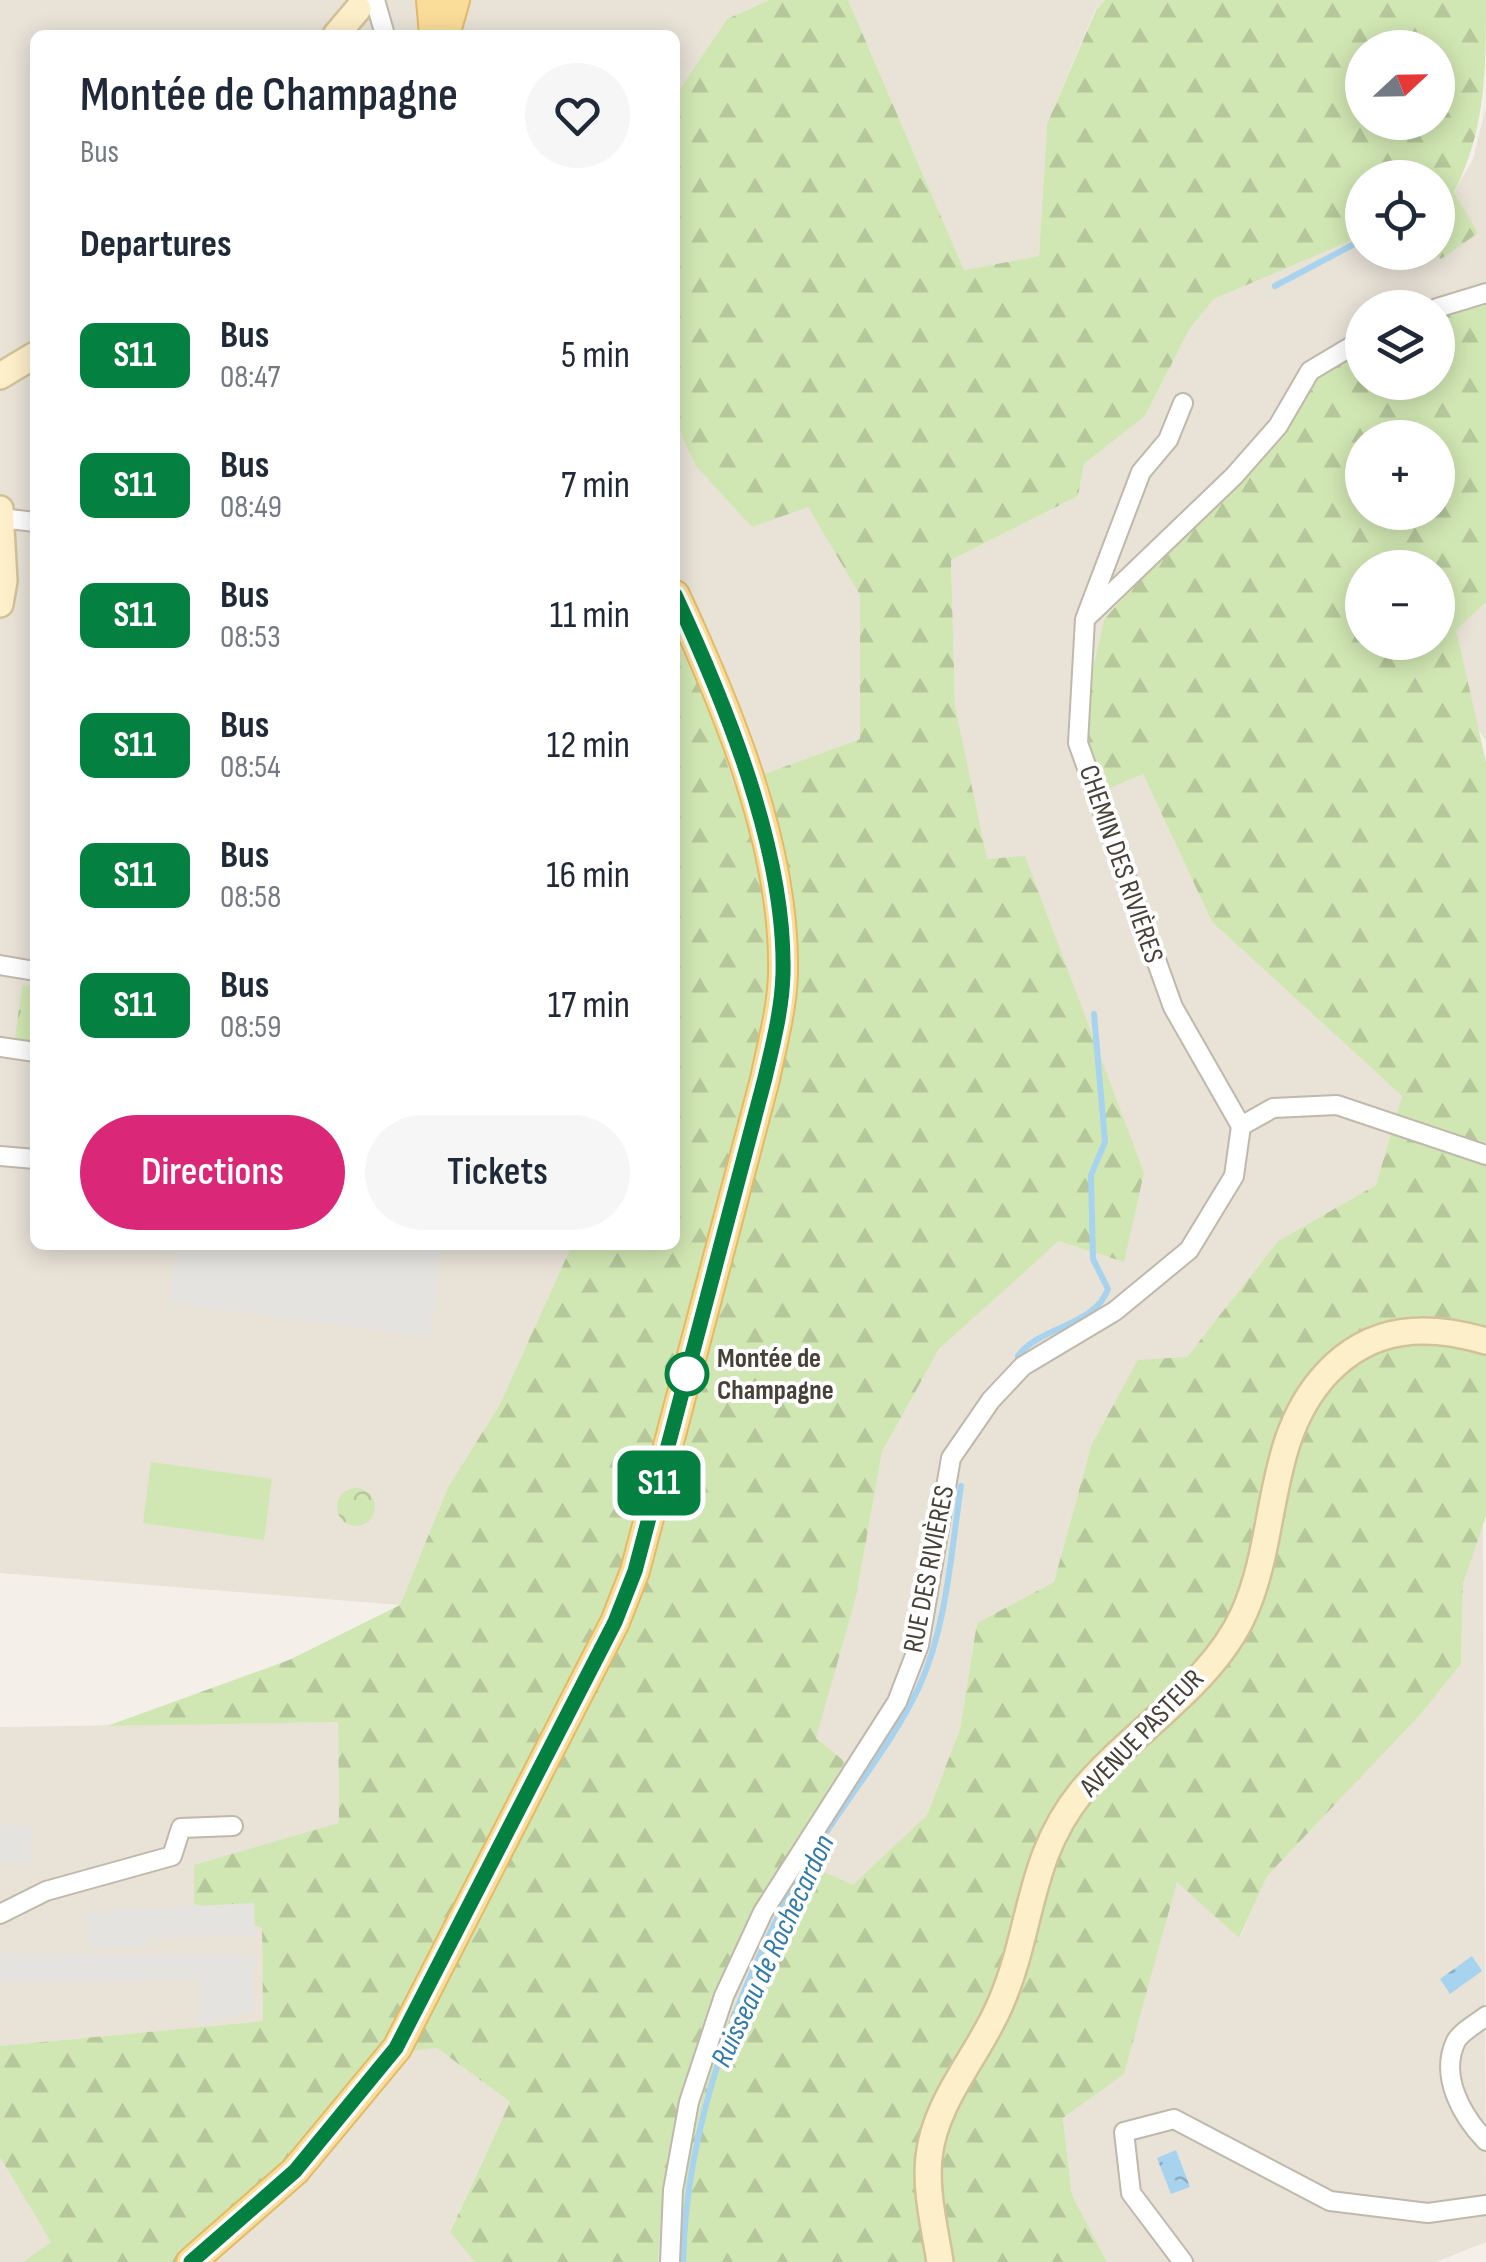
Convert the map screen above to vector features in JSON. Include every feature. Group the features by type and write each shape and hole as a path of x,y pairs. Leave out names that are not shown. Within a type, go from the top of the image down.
{"main road":[{"path":"431,0 434,30"},
{"path":"445,30 454,0"},
{"path":"340,30 363,2"},
{"path":"0,376 30,358"},
{"path":"0,508 4,580 0,604"},
{"path":"192,2262 295,2171 396,2048 615,1622 635,1571 765,1078 780,1010 783,972 772,877 726,706 680,606"},
{"name":"AVENUE PASTEUR","path":"940,2262 929,2156 946,2102 1002,2002 1034,1879 1055,1828 1084,1789 1217,1656 1244,1615 1260,1568 1284,1448 1302,1404 1327,1372 1355,1348 1390,1333 1420,1328 1486,1342"}],"street":[{"path":"363,2 382,30"},
{"path":"1455,302 1486,293"},
{"path":"1086,620 1234,476 1278,426 1310,371 1345,350"},
{"name":"CHEMIN DES RIVIÈRES","path":"1182,403 1168,440 1141,472 1086,620 1078,743 1172,1007 1241,1126"},
{"path":"1,518 30,521"},
{"path":"0,965 30,970"},
{"path":"0,1048 30,1051"},
{"path":"1241,1126 1273,1108 1337,1105 1486,1154"},
{"name":"RUE DES RIVIÈRES","path":"670,2262 673,2190 690,2102 724,1996 763,1912 897,1702 918,1645 951,1458 990,1400 1023,1366 1115,1311 1189,1250 1234,1176 1241,1126"},
{"path":"0,1156 30,1159"},
{"path":"0,1914 46,1891 172,1856 181,1828 233,1826"},
{"path":"1486,2016 1457,2039 1449,2068 1456,2099 1486,2141"},
{"path":"1184,2262 1131,2193 1124,2132 1174,2119 1330,2202 1428,2214 1486,2205"}],"shaded area":[{"path":"0,0 769,0 727,19 680,89 680,30 30,30 30,1250 570,1250 499,1406 448,1487 400,1605 0,1573"},
{"path":"848,0 1105,0 1095,10 1047,124 1039,256 964,270"},
{"path":"1486,106 1486,301 1455,306 1455,290 1345,290 1345,366 1104,620 1092,672 1087,736 1105,789 1143,774 1212,922 1402,1096 1376,1185 1278,1241 1187,1357 1091,1446 1054,1582 977,1623 960,1729 927,1815 853,1886 804,1862 684,2194 686,2262 658,2262 662,2186 684,2096 719,1985 757,1907 815,1738 856,1597 882,1452 939,1349 1060,1240 955,706 951,560 1078,496 1084,464 1145,416 1190,328 1214,299 1345,243 1345,270 1455,270 1455,248 1477,232 1455,194 1473,159"},
{"path":"680,431 695,465 808,506 860,595 860,739 734,785 710,711 680,648"},
{"path":"1486,602 1486,741 1473,721 1456,630"},
{"path":"176,1250 441,1250 430,1337 170,1303"},
{"path":"1483,1515 1486,2242 1436,2262 1107,2262 1072,2195 1063,2118 1124,2073 1177,1881 1240,1938 1266,1876 1420,1715 1461,1664 1463,1584"},
{"path":"338,1722 339,1824 194,1904 262,1927 263,2021 0,2046 0,1727"},
{"path":"0,1824 31,1827 31,1865 0,1860"},
{"path":"254,1903 255,1936 149,1938 145,1947 91,1949 83,1912"},
{"path":"0,1953 255,1955 253,2012 198,2025 200,1980 0,1982"},
{"path":"408,2043 437,2048 510,2102 450,2231 475,2262 202,2262"},
{"path":"0,2157 51,2242 23,2262 0,2262"}],"green space":[{"path":"769,0 848,0 964,270 1039,256 1047,124 1096,10 1105,0 1486,0 1482,99 1472,146 1455,190 1455,160 1345,160 1345,243 1214,299 1190,328 1145,416 1084,464 1078,496 951,560 955,706 987,859 1025,856 1144,1173 1124,1262 1059,1241 939,1349 882,1452 856,1597 816,1738 845,1762 749,1924 707,2014 677,2119 664,2191 658,2262 475,2262 450,2232 510,2102 437,2048 384,2054 333,2123 176,2262 23,2262 51,2242 0,2157 0,2046 263,2021 262,1928 194,1904 194,1865 339,1823 338,1722 107,1726 289,1660 400,1605 448,1487 499,1406 570,1250 680,1250 680,648 710,711 734,785 860,739 860,595 808,507 752,527 695,465 680,431 680,89 727,19"},
{"path":"1455,194 1478,233 1455,249"},
{"path":"1486,301 1486,602 1456,630 1486,762 1486,1516 1463,1584 1461,1664 1420,1715 1267,1876 1239,1938 1177,1882 1124,2074 1063,2118 1072,2195 1107,2262 686,2262 683,2201 700,2107 745,1981 803,1862 853,1885 927,1815 960,1729 977,1623 1054,1582 1091,1446 1138,1360 1187,1357 1278,1241 1376,1185 1402,1096 1212,922 1143,774 1105,790 1087,736 1092,672 1104,620 1316,375 1345,358 1345,400 1455,400 1455,311"},
{"path":"22,985 30,986 30,1042 15,1040"},
{"path":"151,1462 272,1479 264,1540 143,1523"},
{"path":"356,1488 369,1494 375,1507 369,1520 356,1526 343,1520 337,1507 343,1494"}],"water":[{"path":"1472,1956 1482,1971 1450,1994 1440,1979"},
{"path":"1176,2150 1190,2187 1171,2194 1157,2158"}],"waterway":[{"name":"Ruisseau de Rochecardon","path":"1275,286 1345,249"},
{"name":"Ruisseau de Rochecardon","path":"1018,1356 1040,1338 1092,1311 1108,1289 1093,1259 1091,1175 1105,1142 1094,1014"},
{"name":"Ruisseau de Rochecardon","path":"683,2262 694,2159 720,2057 758,1959 805,1866 919,1687 942,1614 961,1486"}],"bus line":[{"name":"S11","path":"191,2262 240,2224 295,2171 339,2123 396,2048 615,1622 635,1571 765,1078 780,1010 783,972 772,877 726,706 680,606"}],"place":[{"name":"Montée de Champagne","path":"687,1374"}]}
